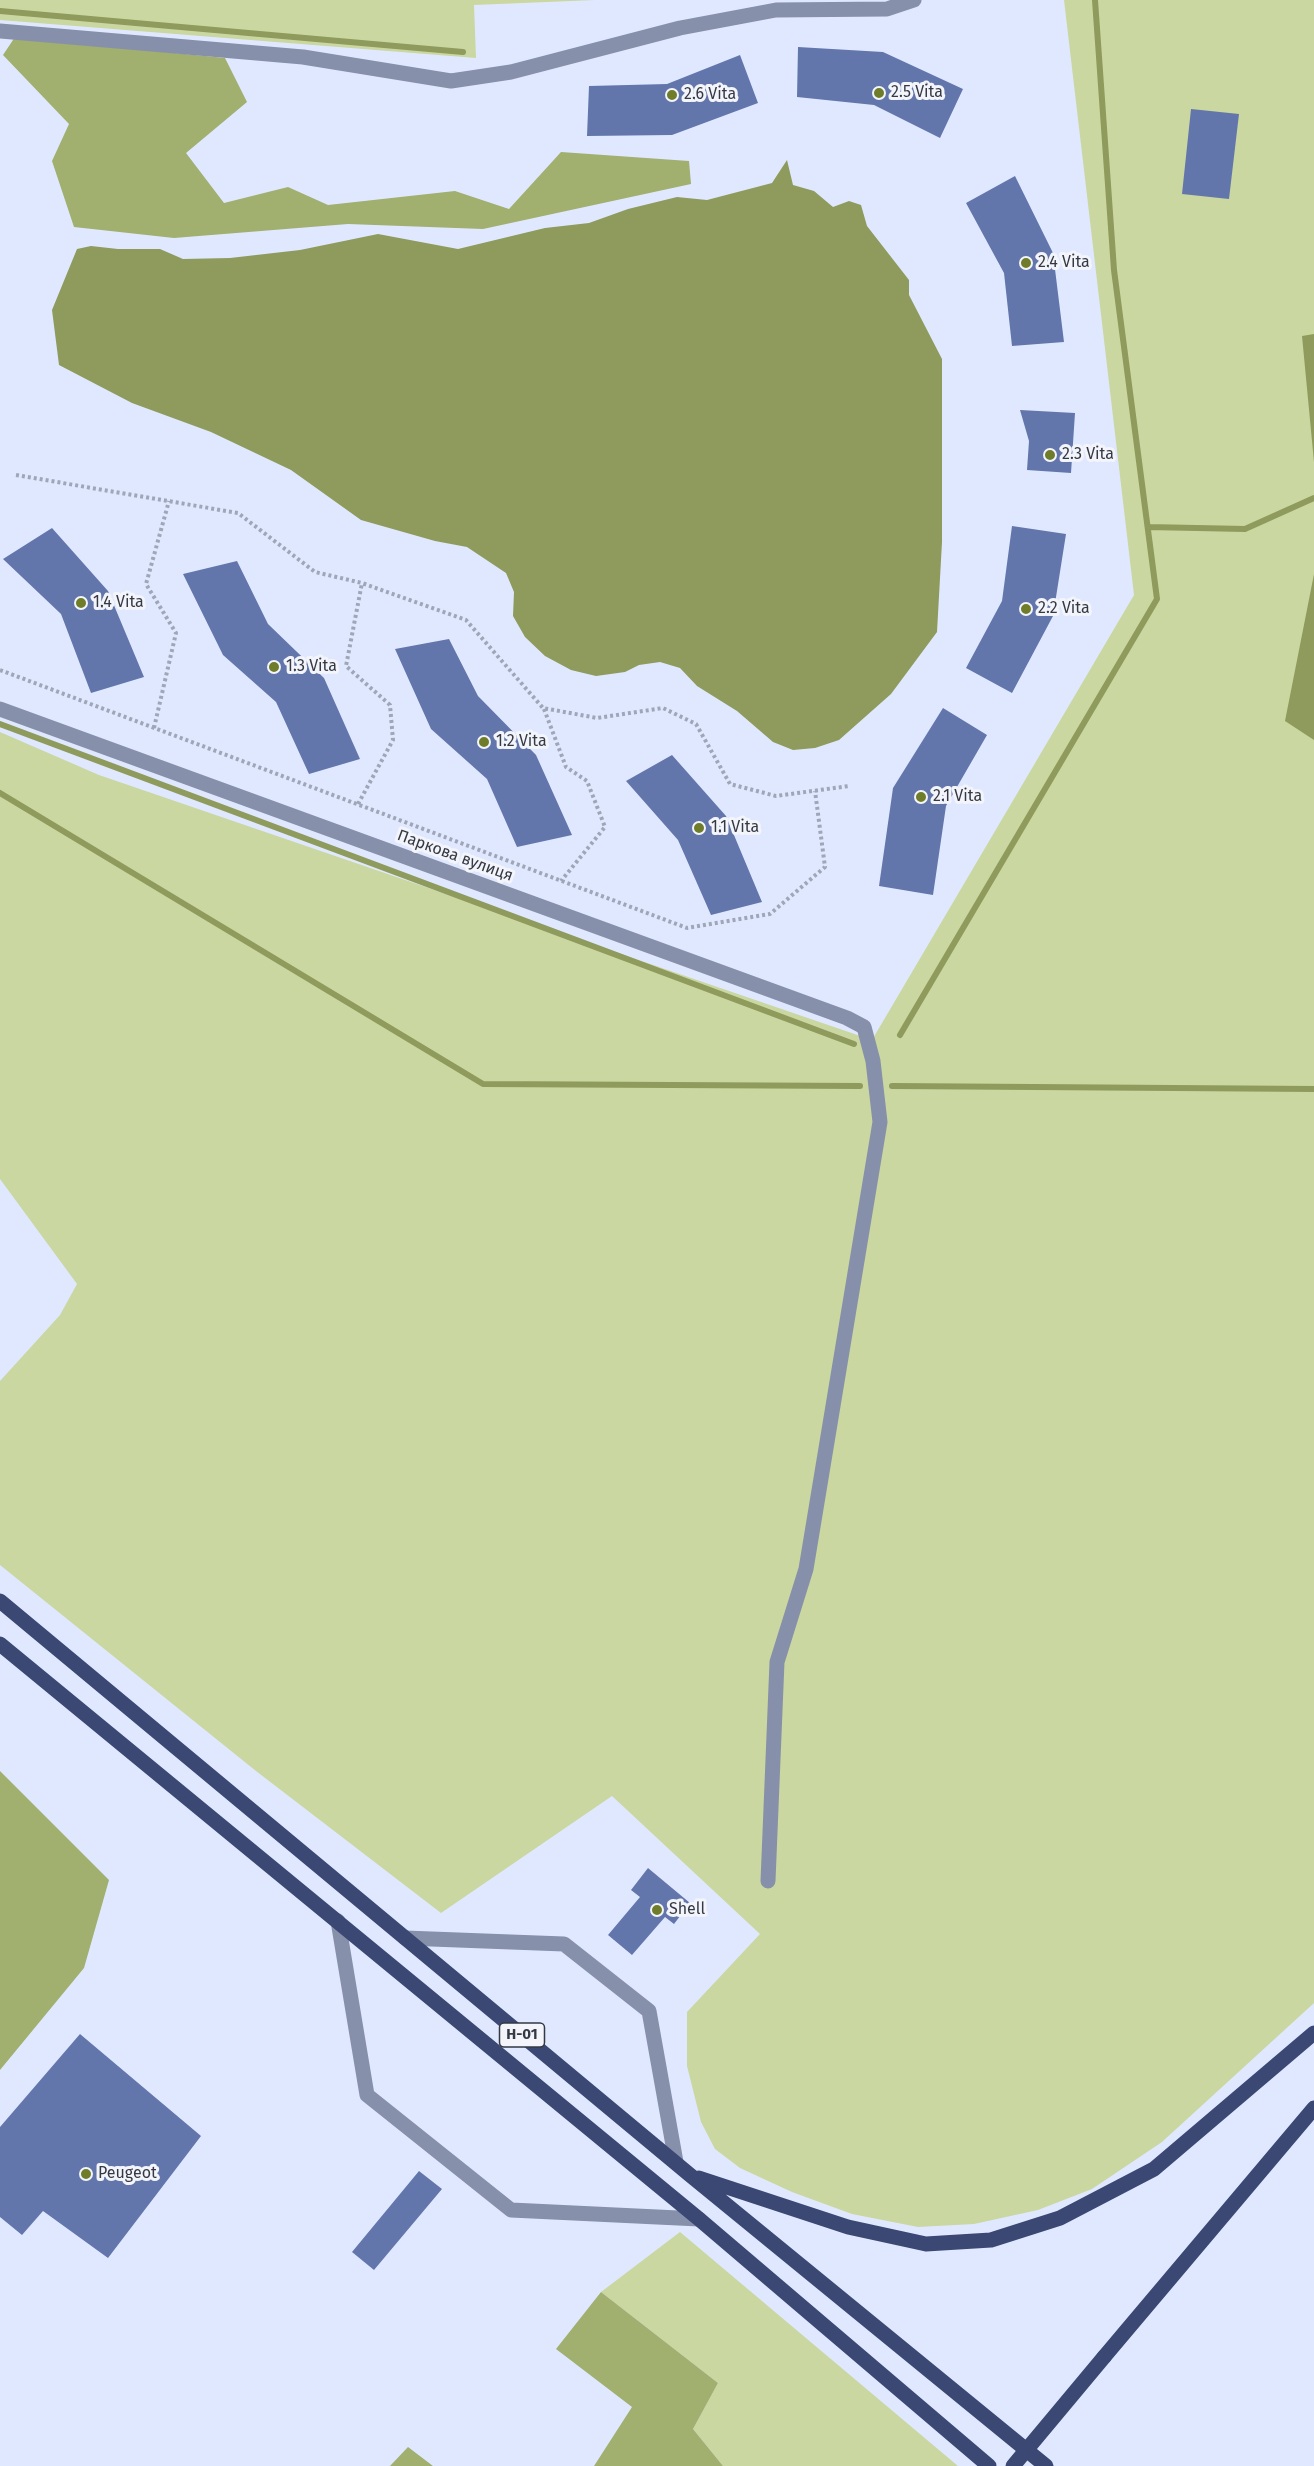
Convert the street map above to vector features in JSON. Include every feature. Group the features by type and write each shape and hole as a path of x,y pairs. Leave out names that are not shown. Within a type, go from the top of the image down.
{"main road":[{"name":"Н-01","path":"0,1601 690,2175 1046,2466"},
{"name":"Н-01","path":"0,1644 699,2218 989,2466"},
{"path":"690,2175 848,2227 926,2244 991,2240 1060,2218 1154,2169 1314,2033"},
{"path":"1013,2466 1314,2108"}],"lane":[{"path":"0,31 303,57 451,81 511,72 680,28 776,10 887,9 914,0"},
{"name":"Паркова вулиця","path":"0,709 847,1018 864,1027 873,1061 880,1122 806,1569 777,1662 768,1881"},
{"path":"338,1921 367,2095 511,2210 699,2218"},
{"path":"405,1938 564,1944 649,2011 676,2162"}],"path":[{"path":"16,475 238,513 315,572 362,583 466,620 543,708 566,767 587,781 605,827 561,881"},
{"path":"154,728 177,633 146,584 169,501"},
{"path":"358,804 393,740 390,705 346,666 362,583"},
{"path":"0,670 687,928 770,914 825,867 815,791"},
{"path":"543,708 597,718 663,708 696,724 730,784 776,796 849,786"}],"shaded area":[{"path":"0,0 595,0 474,5 476,58 0,20"},
{"path":"1064,0 1314,0 1314,2003 1162,2142 1092,2189 1038,2210 974,2224 918,2227 852,2214 792,2192 740,2168 715,2149 701,2122 687,2066 687,2012 760,1934 612,1796 441,1913 256,1771 0,1565 0,1381 60,1315 77,1284 0,1179 0,732 99,775 872,1040 1134,595"},
{"path":"15,37 225,58 247,102 186,153 224,203 288,187 328,205 455,191 509,209 561,152 689,161 691,184 483,229 348,224 174,238 74,227 52,161 69,124 3,55"},
{"path":"787,160 793,185 814,191 833,207 849,201 861,205 867,226 909,280 909,295 942,359 942,542 937,632 891,694 839,740 815,748 793,750 773,742 737,711 697,686 680,668 660,662 639,665 625,672 596,676 571,670 545,656 525,637 513,616 514,592 506,573 467,547 435,541 361,520 291,470 211,432 132,403 59,365 52,310 77,249 91,246 118,249 160,249 183,259 230,258 300,250 378,234 458,249 545,228 589,223 628,209 677,197 707,200 772,183"},
{"path":"1314,334 1314,462 1302,336"},
{"path":"1314,574 1314,740 1285,721"},
{"path":"0,1771 109,1880 84,1968 0,2070"},
{"path":"680,2232 958,2466 723,2466 693,2429 718,2383 601,2292"},
{"path":"601,2292 718,2383 693,2429 723,2466 594,2466 632,2407 556,2349"},
{"path":"408,2447 433,2466 390,2466"}],"building":[{"name":"2.5 Vita","path":"798,47 883,52 963,89 940,138 874,105 797,97"},
{"name":"2.6 Vita","path":"740,55 758,103 672,135 587,136 589,86 667,84"},
{"path":"1191,109 1239,114 1229,199 1182,194"},
{"name":"2.4 Vita","path":"1015,176 1053,253 1064,342 1012,346 1004,273 966,203"},
{"name":"2.3 Vita","path":"1020,410 1075,413 1071,473 1027,470 1029,441"},
{"name":"2.2 Vita","path":"1012,526 1066,534 1053,616 1012,693 966,668 1002,601"},
{"name":"1.4 Vita","path":"52,528 108,591 144,677 91,693 61,614 3,559"},
{"name":"1.3 Vita","path":"237,561 268,624 324,678 360,759 309,774 276,702 223,655 183,574"},
{"name":"1.2 Vita","path":"449,639 478,696 536,755 572,835 517,847 487,779 431,729 395,649"},
{"name":"2.1 Vita","path":"943,708 987,735 946,806 933,895 879,886 893,788"},
{"name":"1.1 Vita","path":"672,755 726,816 762,902 711,915 678,840 626,781"},
{"name":"Shell","path":"648,1868 690,1903 674,1924 665,1917 632,1955 608,1935 640,1897 631,1890"},
{"name":"Peugeot","path":"80,2034 201,2136 108,2258 43,2211 22,2235 0,2217 0,2127"},
{"path":"419,2171 442,2189 374,2270 352,2252"}],"waterway":[{"path":"900,1035 1157,599 1114,270 1095,0"},
{"path":"0,11 463,52"},
{"path":"1148,527 1245,529 1314,498"},
{"path":"0,724 854,1044"},
{"path":"0,793 483,1084 860,1086"},
{"path":"892,1086 1314,1089"}],"place":[{"name":"2.5 Vita","path":"879,93"},
{"name":"2.6 Vita","path":"672,95"},
{"name":"2.4 Vita","path":"1026,263"},
{"name":"2.3 Vita","path":"1050,455"},
{"name":"1.4 Vita","path":"81,603"},
{"name":"2.2 Vita","path":"1026,609"},
{"name":"1.3 Vita","path":"274,667"},
{"name":"1.2 Vita","path":"484,742"},
{"name":"2.1 Vita","path":"921,797"},
{"name":"1.1 Vita","path":"699,828"},
{"name":"Shell","path":"657,1910"},
{"name":"Peugeot","path":"86,2174"}]}
